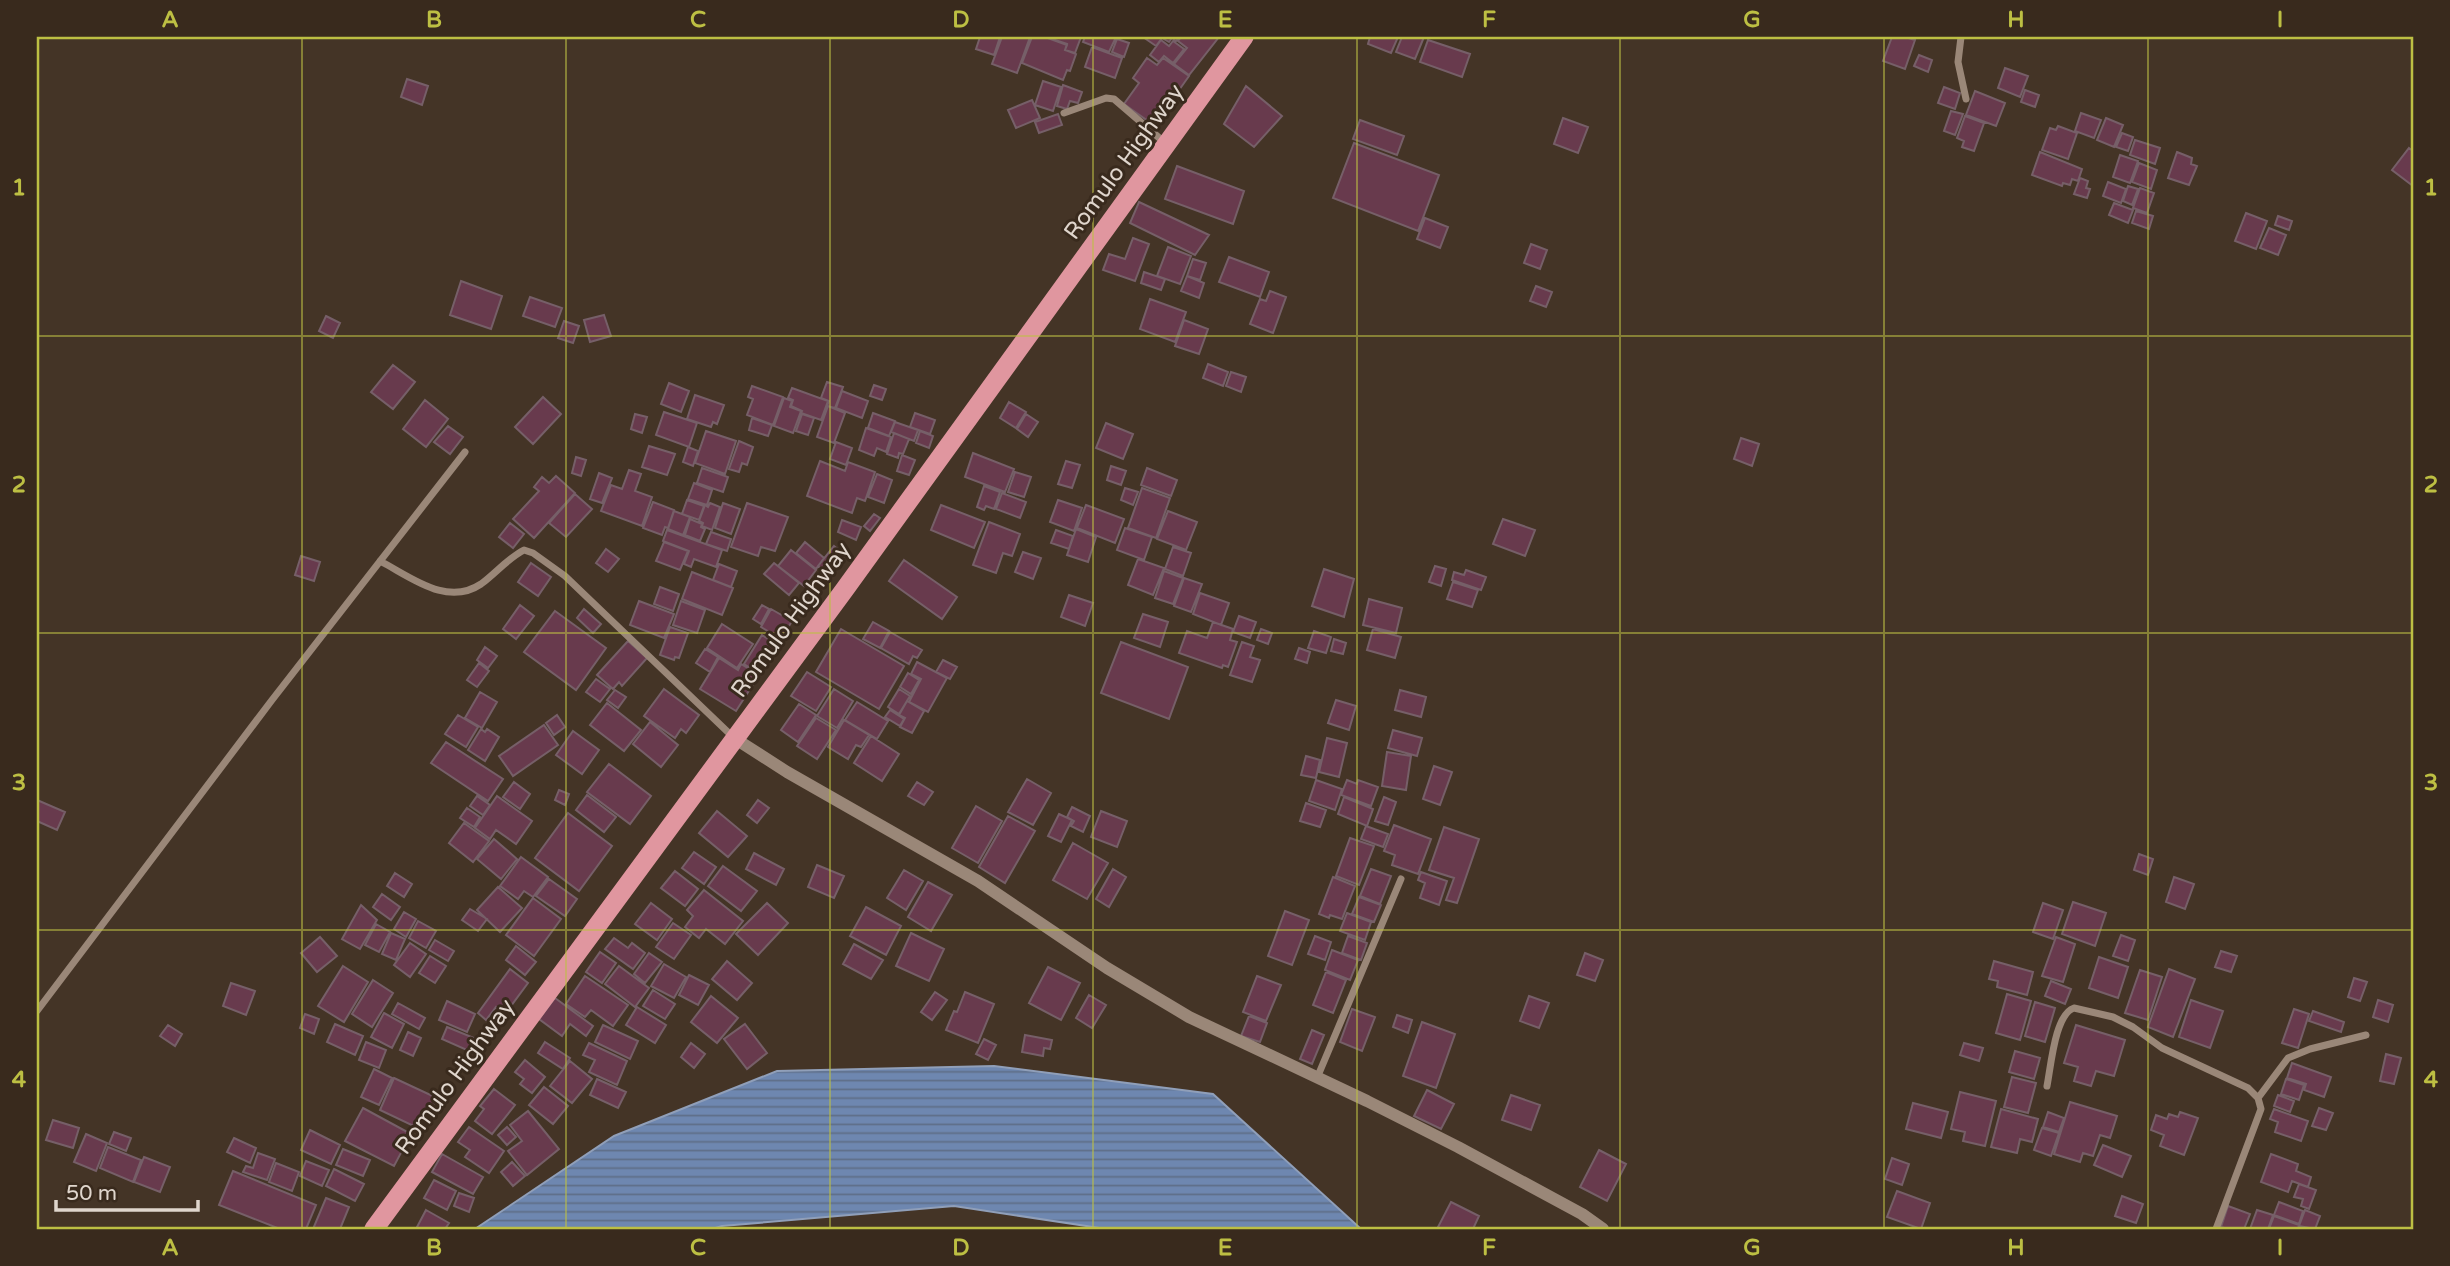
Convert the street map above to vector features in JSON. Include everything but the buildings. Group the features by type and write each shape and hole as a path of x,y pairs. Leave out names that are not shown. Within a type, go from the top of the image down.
{"highway":[{"name":"Romulo Highway","path":"373,1229 1244,37"}],"street":[{"path":"1961,37 1958,62 1966,99"},
{"path":"1063,113 1106,99 1114,99 1167,145"},
{"path":"37,1011 465,452"},
{"path":"380,561 434,589 453,594 463,593 482,583 511,557 524,550 533,553 565,576 734,738 787,772 978,881 1145,992 1189,1017 1458,1147 1582,1214 1603,1229"},
{"path":"1317,1078 1401,879"},
{"path":"2048,1086 2060,1020 2068,1010 2074,1008 2113,1017 2133,1027 2162,1048 2248,1088 2258,1098 2261,1110 2216,1229"},
{"path":"2258,1098 2288,1058 2310,1049 2366,1035"}],"water":[{"path":"994,1066 1213,1094 1361,1229 1106,1229 954,1206 712,1229 475,1229 614,1136 777,1071"}]}
